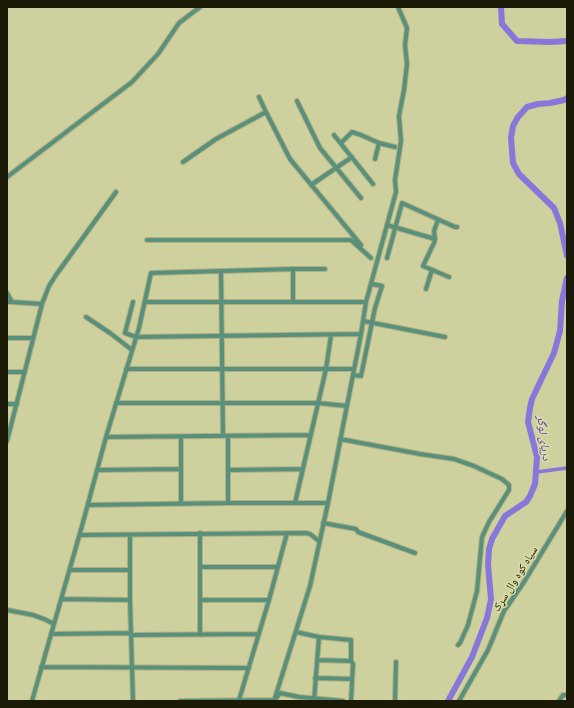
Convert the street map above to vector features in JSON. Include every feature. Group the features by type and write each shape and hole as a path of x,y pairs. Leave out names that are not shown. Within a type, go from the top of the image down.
{"street":[{"path":"7,177 132,82 158,54 179,23 200,7"},
{"path":"274,700 307,596 343,440 347,406 366,302 396,192 395,180 401,141 399,116 407,70 405,45 407,28 398,7"},
{"path":"259,97 290,159 371,258"},
{"path":"297,101 320,148 361,198"},
{"path":"183,162 216,139 266,112"},
{"path":"341,143 352,132 379,144 395,147"},
{"path":"334,135 374,184"},
{"path":"375,159 379,144"},
{"path":"311,185 352,157"},
{"path":"7,439 42,304 49,286 56,274 116,192"},
{"path":"386,258 402,203 455,228 457,227"},
{"path":"438,220 434,231 435,239 423,266 449,277"},
{"path":"387,224 435,239"},
{"path":"148,240 351,240 377,263"},
{"path":"293,269 293,302"},
{"path":"32,701 80,535 106,437 146,302 151,272 325,269"},
{"path":"426,289 432,270"},
{"path":"221,271 223,436"},
{"path":"353,375 362,376 372,323 382,286 372,284"},
{"path":"7,293 9,302 42,304"},
{"path":"133,302 125,333 136,337 361,334"},
{"path":"146,302 366,302"},
{"path":"86,317 132,350"},
{"path":"363,321 445,337"},
{"path":"295,503 326,369 331,335"},
{"path":"7,338 34,338"},
{"path":"126,369 354,369"},
{"path":"7,372 25,372"},
{"path":"116,403 318,403 347,406"},
{"path":"7,404 17,404"},
{"path":"106,437 311,435"},
{"path":"228,436 228,503"},
{"path":"181,437 181,503"},
{"path":"343,440 454,459 474,466 502,479 509,485 510,490 489,522 482,537 477,592 468,624 458,645"},
{"path":"97,470 181,469"},
{"path":"228,470 303,469"},
{"path":"88,505 181,503 328,503"},
{"name":"سیاه کوه وال سړک","path":"460,701 488,650 504,611 524,582 567,511"},
{"path":"324,523 356,529 358,532 415,553"},
{"path":"200,533 200,634"},
{"path":"80,535 287,533 310,534 319,541"},
{"path":"239,700 269,600 287,533"},
{"path":"130,535 131,668 133,701"},
{"path":"200,567 278,567"},
{"path":"70,570 130,570"},
{"path":"61,599 130,600"},
{"path":"200,600 269,600"},
{"path":"7,610 33,615 54,624"},
{"path":"296,632 319,638 351,640 351,661 353,664 351,701"},
{"path":"51,634 259,634"},
{"path":"314,700 319,638"},
{"path":"317,660 351,661"},
{"path":"395,701 396,662"},
{"path":"41,667 249,668"},
{"path":"315,678 352,679"},
{"path":"180,701 274,700 280,693 314,700 343,701"},
{"path":"559,701 563,695 567,695"}],"waterway":[{"name":"دریای لوگر","path":"501,7 502,24 517,41 567,41"},
{"name":"دریای لوگر","path":"567,98 564,100 527,107 518,117 513,126 511,138 513,163 519,174 554,208 560,223 567,256"},
{"name":"دریای لوگر","path":"448,701 472,657 487,618 491,599 488,565 489,549 492,539 505,516 526,502 535,484 537,457 528,422 530,408 532,399 554,353 560,331 562,301 567,278"},
{"path":"537,472 567,468"}]}
